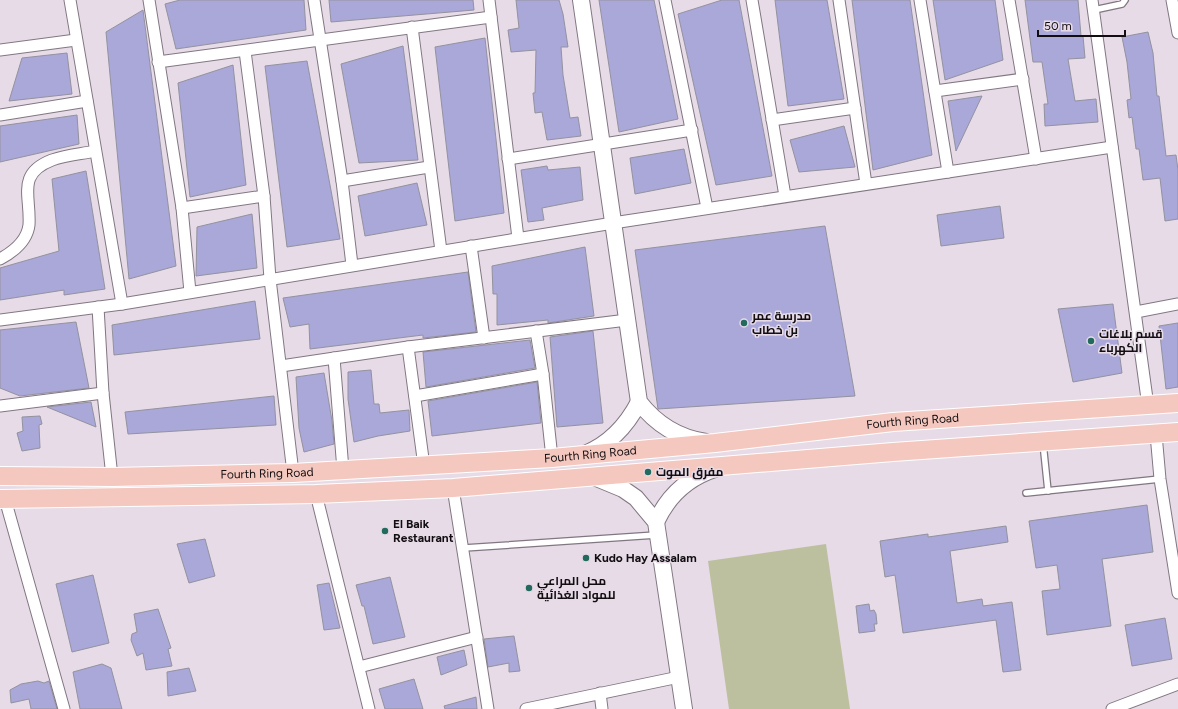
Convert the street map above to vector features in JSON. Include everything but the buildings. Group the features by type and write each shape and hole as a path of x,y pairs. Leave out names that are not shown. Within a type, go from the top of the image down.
{"main road":[{"name":"Fourth Ring Road","path":"0,476 112,477 293,473 424,466 580,456 715,443 893,422 1178,403"},
{"name":"Fourth Ring Road","path":"2,499 316,494 453,488 1043,441 1178,432"}],"street":[{"path":"72,0 76,40 122,304"},
{"path":"149,0 182,208 190,292"},
{"path":"314,0 342,181 352,265"},
{"path":"489,0 518,238"},
{"path":"581,0 639,402 654,419 672,432 693,440 715,443"},
{"path":"665,0 707,208"},
{"path":"752,0 785,196"},
{"path":"839,0 866,184"},
{"path":"920,0 948,172"},
{"path":"1009,0 1036,159"},
{"path":"1172,0 1178,33"},
{"path":"1093,5 1148,406"},
{"path":"158,62 491,17"},
{"path":"412,28 441,251"},
{"path":"0,50 76,40"},
{"path":"245,51 264,196 270,279 293,473"},
{"path":"935,92 1023,79"},
{"path":"0,115 87,101"},
{"path":"772,120 854,108"},
{"path":"508,159 692,130"},
{"path":"0,320 122,304 352,265 707,208 1112,147"},
{"path":"0,260 18,247 29,227 27,188 28,180 34,172 52,160 95,151"},
{"path":"342,181 429,167"},
{"path":"182,208 264,196"},
{"path":"471,246 484,338"},
{"path":"1136,312 1178,304"},
{"path":"98,306 103,393 112,477"},
{"path":"281,366 408,347 627,320"},
{"path":"536,331 543,374 552,458"},
{"path":"408,347 424,466"},
{"path":"334,358 343,470"},
{"path":"415,396 543,374"},
{"path":"0,406 103,393"},
{"path":"580,456 600,446 618,433 633,413 639,402"},
{"path":"1156,434 1160,479 1178,593"},
{"path":"657,529 662,510 680,487 705,472 719,468"},
{"path":"594,476 630,493 647,510 657,529 684,709"},
{"path":"453,488 464,548 488,709"},
{"path":"316,494 369,709"},
{"path":"2,499 64,709"},
{"path":"359,667 477,636"},
{"path":"526,709 679,677"},
{"path":"1112,709 1178,684"},
{"path":"600,693 602,709"}],"lane":[{"path":"1093,5 1122,4 1125,0"},
{"path":"1043,441 1048,491"},
{"path":"1026,494 1160,479"},
{"path":"464,548 657,529"}],"green space":[{"path":"826,544 850,709 729,709 708,561"}],"place":[{"name":"مدرسة عمر بن خطاب","path":"744,323"},
{"name":"قسم بلاغات الكهرباء","path":"1091,341"},
{"name":"مفرق الموت","path":"648,472"},
{"name":"El Baik Restaurant","path":"385,531"},
{"name":"Kudo Hay Assalam","path":"586,558"},
{"name":"محل المراعي للمواد الغذائية","path":"529,588"}]}
